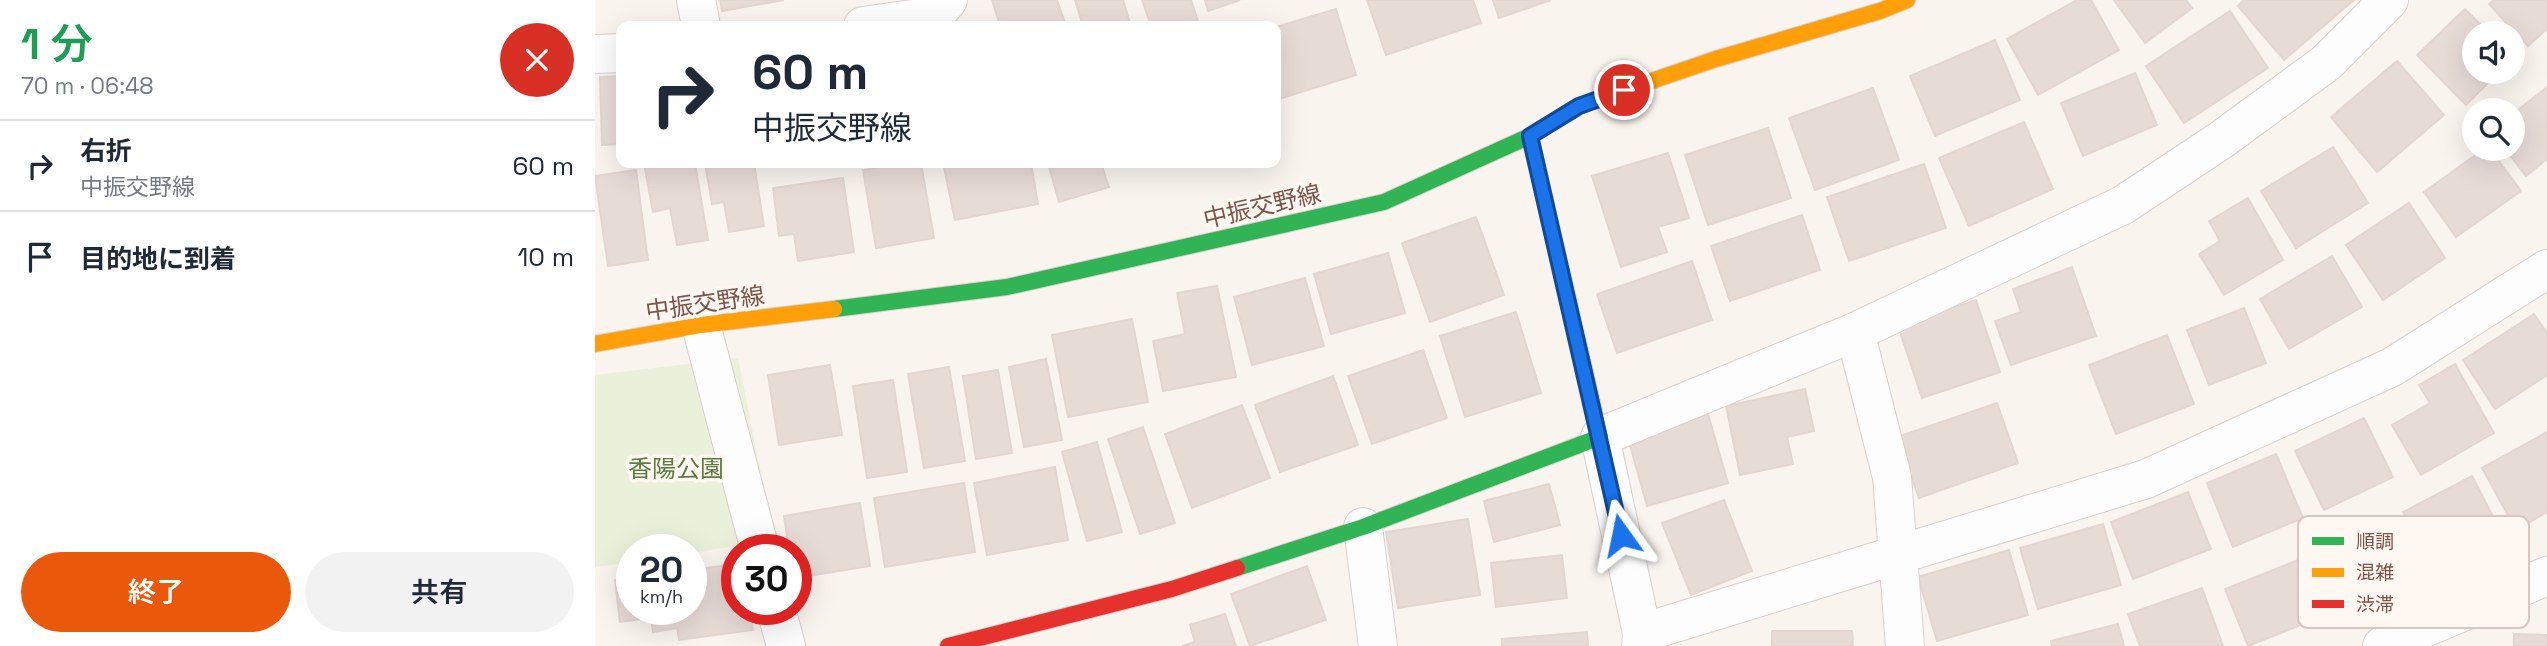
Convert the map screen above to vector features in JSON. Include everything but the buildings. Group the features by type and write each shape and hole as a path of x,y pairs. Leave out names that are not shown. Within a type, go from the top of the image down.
{"street":[{"path":"696,0 700,21"},
{"path":"898,21 934,16 948,0"},
{"name":"中振交野線","path":"595,344 701,325 1007,287 1384,202 1530,136 1579,106 1716,59 1879,11 1907,0"},
{"path":"948,646 1172,589 1363,527 1600,437 1855,332 2123,205 2221,140 2326,63 2389,0"},
{"path":"595,54 616,53"},
{"path":"1530,136 1600,437 1642,640 1897,555 2146,479 2392,367 2547,269"},
{"path":"701,325 756,534"},
{"path":"1855,332 1892,478 1905,646"},
{"path":"1363,527 1378,646"},
{"path":"2529,587 2547,576"},
{"path":"780,625 786,646"},
{"path":"2382,646 2460,629"}],"green space":[{"name":"香陽公園","path":"738,358 773,534 721,534 721,548 707,550 707,534 616,534 616,564 595,567 595,375"}],"traffic: fast":[{"path":"834,309 1007,287 1384,202 1530,136 1548,125"},
{"path":"1237,568 1363,527 1600,437 1530,136"}],"traffic: slow":[{"path":"1548,125 1578,106 1716,59 1880,11 1907,0"},
{"path":"595,344 701,325 834,309"}],"traffic: jam":[{"path":"948,646 1172,589 1237,568"}],"route":[{"path":"1621,535 1530,136 1579,106 1624,90"}]}
